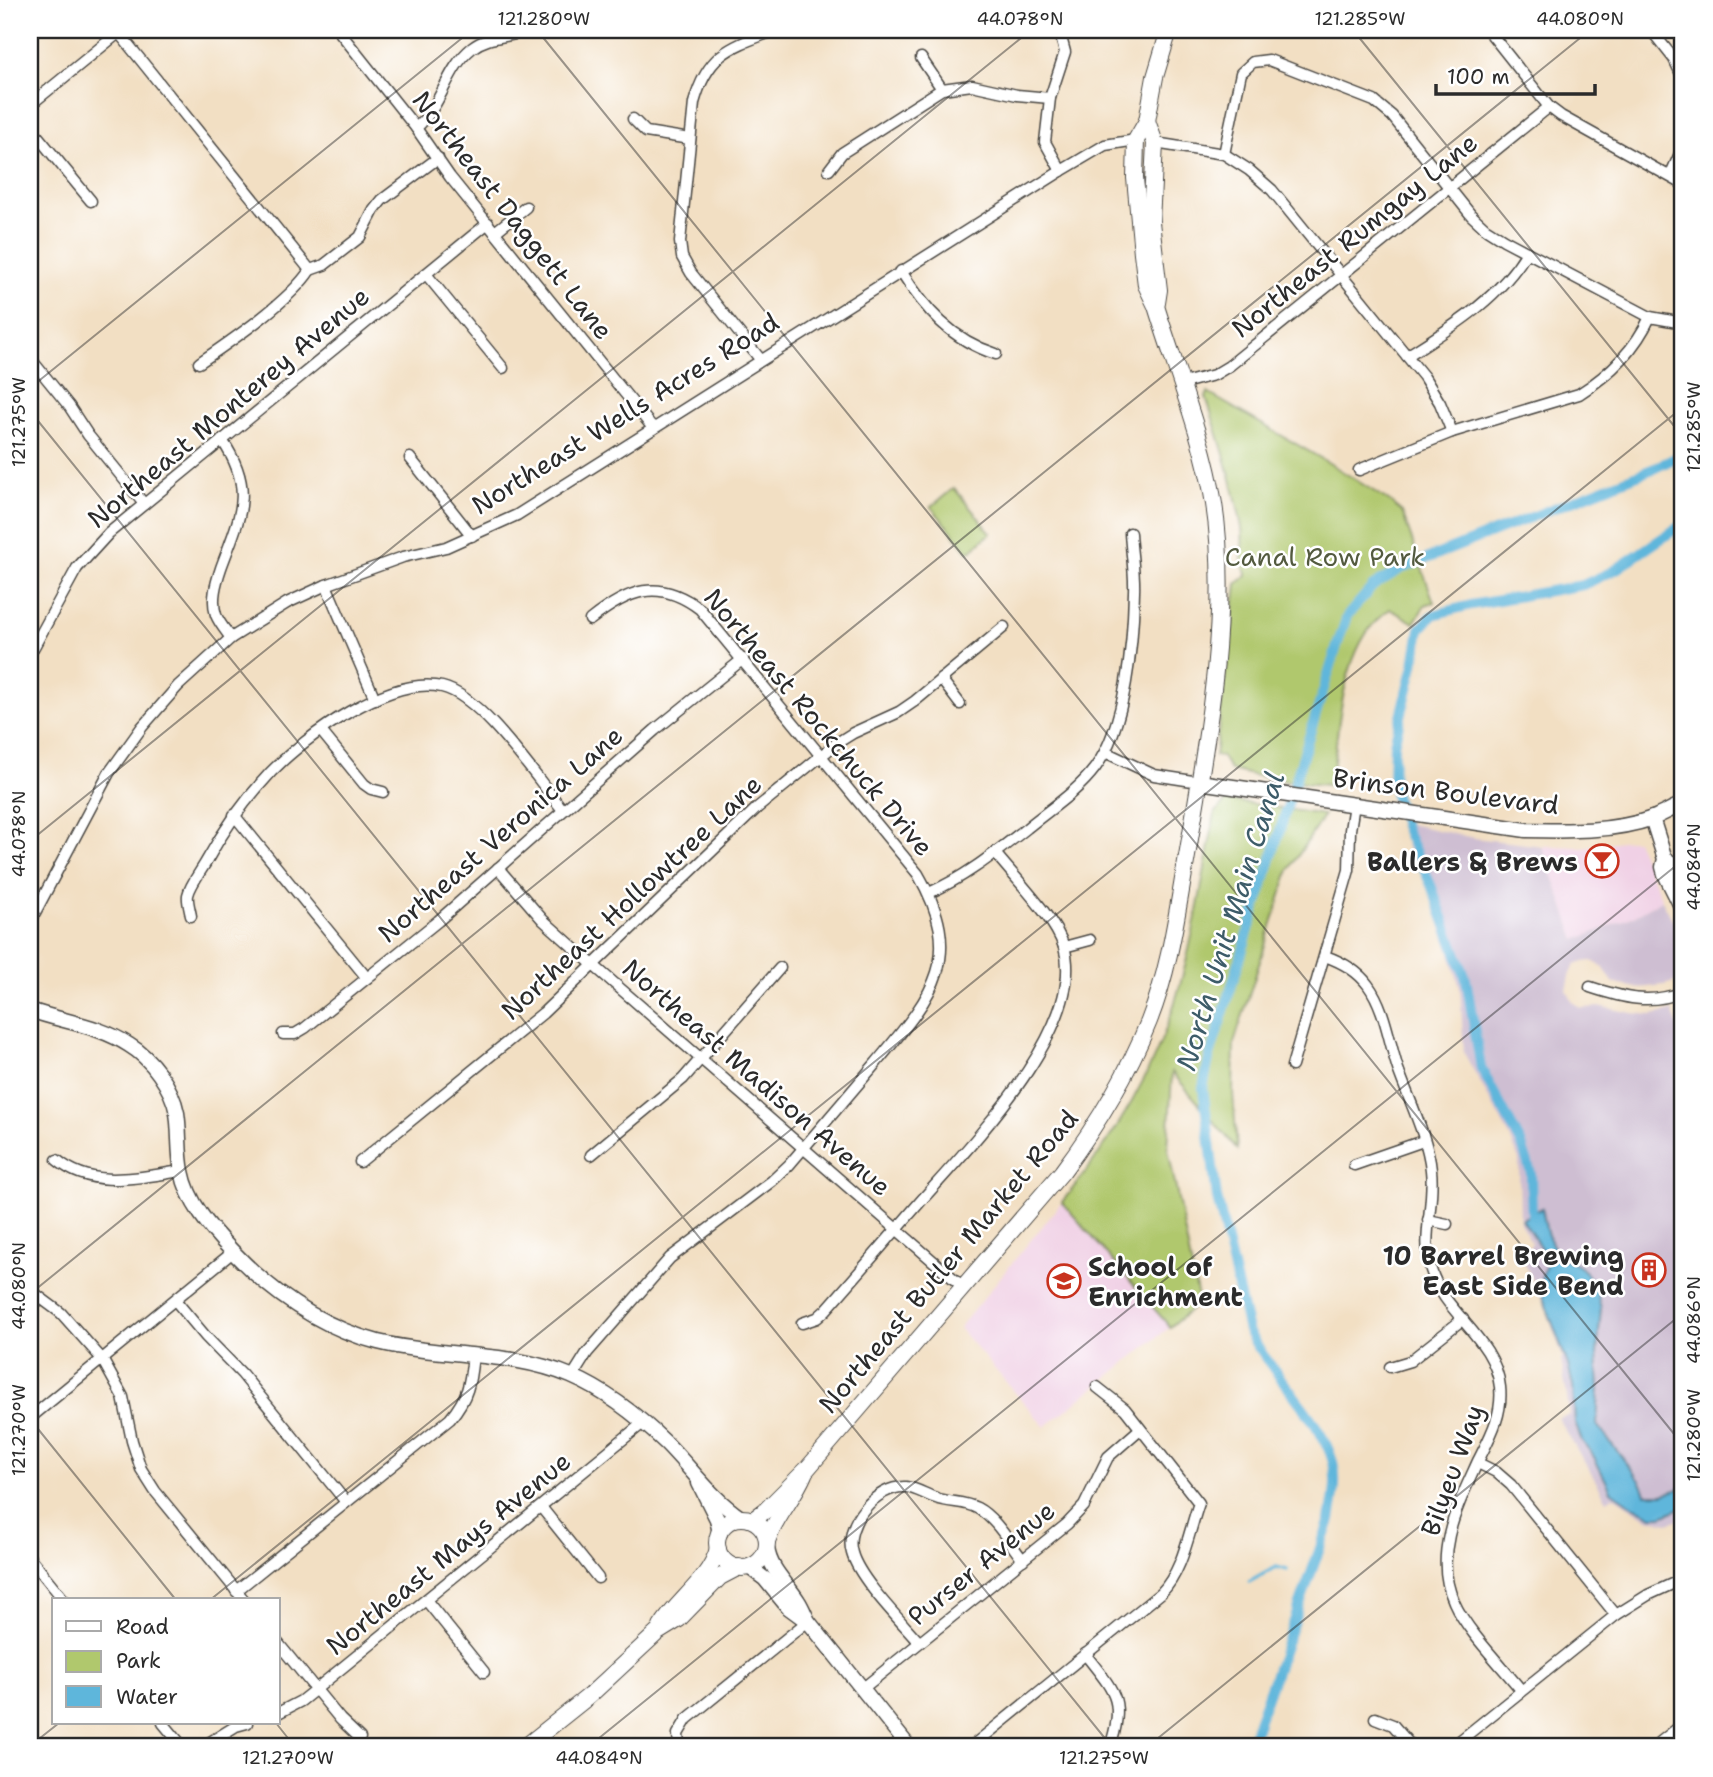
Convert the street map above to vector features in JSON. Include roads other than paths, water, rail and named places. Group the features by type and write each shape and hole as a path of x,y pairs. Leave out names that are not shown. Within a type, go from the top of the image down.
{"main road":[{"name":"Northeast Butler Market Road","path":"1158,298 1146,285 1135,178 1136,139 1147,121 1155,77 1169,30"},
{"name":"Northeast Butler Market Road","path":"747,1519 766,1510 807,1468 1036,1202 1088,1137 1131,1062 1150,1018 1169,955 1199,782 1215,658 1219,555 1208,474 1180,384 1158,298 1151,222 1155,143 1147,121"},
{"name":"Northeast Butler Market Road","path":"767,1545 777,1520 796,1493 807,1468"},
{"path":"525,1747 589,1696 658,1632 679,1619 720,1577 758,1562 767,1545 762,1527 747,1519 728,1522 710,1569 669,1614 658,1632"},
{"path":"719,1541 728,1563 744,1567"}],"street":[{"name":"Northeast Daggett Lane","path":"338,30 491,228 653,428"},
{"path":"416,128 428,118 456,64 472,47 487,40 528,30"},
{"path":"760,359 691,273 682,257 680,242 694,103 700,80 713,61 733,47 776,30"},
{"path":"1059,30 1065,52 1049,98 1045,142 1061,171"},
{"path":"1488,30 1549,107 1588,133 1683,184"},
{"path":"1651,30 1674,59 1683,78"},
{"path":"30,105 120,31 310,270"},
{"path":"921,58 942,89"},
{"path":"1224,154 1241,73 1253,62 1269,60 1374,100 1392,116 1485,228 1650,317 1683,323"},
{"path":"829,170 842,153 942,89 972,85 1017,95 1049,98"},
{"name":"Northeast Rumgay Lane","path":"1180,384 1214,375 1229,366 1549,107"},
{"path":"634,118 646,132 690,139"},
{"path":"30,127 91,201"},
{"name":"Northeast Wells Acres Road","path":"30,922 109,773 135,736 178,686 231,638 286,603 326,585 366,569 446,547 517,515 760,359 1105,145 1136,139 1155,143"},
{"path":"1155,143 1224,154 1249,170 1272,190 1424,377 1440,403 1452,432"},
{"path":"1670,176 1683,147"},
{"path":"199,363 228,344 289,293 310,270 324,265 360,237 382,200 438,158"},
{"name":"Northeast Monterey Avenue","path":"30,654 77,568 109,533 426,274 526,207"},
{"path":"1407,356 1485,302 1520,265 1527,252"},
{"path":"901,271 919,299 936,316 973,346 996,354"},
{"path":"426,274 503,368"},
{"path":"1359,470 1452,432 1579,394 1615,367 1638,339 1650,317"},
{"path":"30,358 144,504"},
{"path":"222,440 236,461 243,487 239,518 214,590 216,615 231,638"},
{"path":"410,458 472,536"},
{"path":"929,893 955,882 1080,785 1105,752 1116,726 1131,639 1135,589 1130,533"},
{"path":"326,585 375,699"},
{"name":"Northeast Rockchuck Drive","path":"572,1377 587,1353 670,1258 772,1181 914,1018 932,990 940,964 941,939 929,893 918,874 700,608 684,597 652,590 633,593 611,604 590,620"},
{"name":"Northeast Hollowtree Lane","path":"360,1162 516,1037 730,832 822,755 853,733 899,712 1004,627"},
{"name":"Northeast Veronica Lane","path":"283,1034 295,1034 305,1028 438,921 656,730 743,659"},
{"path":"941,679 960,704"},
{"path":"191,916 188,894 234,815 296,749 375,699 421,686 441,687 460,694 490,720 563,810"},
{"path":"321,731 364,783 383,792"},
{"path":"1105,752 1154,775 1199,782"},
{"name":"Brinson Boulevard","path":"1199,782 1526,831 1565,831 1627,824 1652,818 1683,804"},
{"path":"1292,1066 1349,870 1354,804"},
{"path":"234,815 367,978"},
{"path":"1652,818 1665,859 1665,874 1683,910"},
{"path":"802,1323 817,1318 826,1310 999,1112 1040,1049 1063,1000 1067,971 1064,947 1045,915 995,853"},
{"path":"1665,859 1673,864 1683,884"},
{"name":"Northeast Madison Avenue","path":"498,867 543,920 963,1287"},
{"path":"1064,947 1090,940"},
{"name":"Bilyeu Way","path":"1325,956 1356,971 1378,1002 1429,1157 1432,1173 1427,1249 1431,1269 1440,1291 1491,1355 1497,1369 1501,1409 1458,1505 1444,1560 1447,1583 1454,1604 1521,1690"},
{"path":"591,1155 670,1091 702,1059 780,968"},
{"path":"1590,987 1629,999 1645,1000 1670,998 1683,992"},
{"path":"30,1010 107,1032 131,1046 152,1065 167,1086 176,1110 182,1171 192,1201 208,1225 233,1252 262,1280 293,1303 344,1331 380,1342 510,1358 572,1377 612,1399 643,1423 667,1444 699,1482 747,1519"},
{"path":"1354,1165 1423,1140"},
{"path":"57,1160 78,1175 97,1179 126,1179 182,1171"},
{"path":"1428,1220 1447,1224"},
{"path":"30,1418 233,1252"},
{"path":"30,1290 61,1312 102,1359 123,1397 141,1469 155,1491 240,1596 346,1502 450,1419 463,1403 470,1386 473,1355"},
{"path":"175,1300 242,1374 346,1502"},
{"path":"1390,1367 1410,1361 1463,1319"},
{"path":"971,1747 1168,1586 1176,1570 1199,1503 1125,1409 1097,1387"},
{"name":"Northeast Mays Avenue","path":"280,1712 302,1701 643,1423"},
{"name":"Purser Avenue","path":"862,1689 1077,1514 1084,1506 1108,1457 1140,1429"},
{"path":"1478,1463 1496,1472 1511,1485 1616,1615"},
{"path":"699,1482 717,1519 719,1541"},
{"path":"919,1643 862,1573 851,1552 852,1530 857,1519 876,1498 887,1491 906,1488 978,1508 1023,1560"},
{"path":"541,1507 598,1578"},
{"path":"767,1545 768,1558 808,1621 909,1747"},
{"path":"30,1558 62,1598"},
{"path":"744,1567 765,1579 788,1607 808,1621"},
{"path":"1452,1747 1616,1615 1683,1579"},
{"path":"426,1600 484,1672"},
{"path":"678,1747 678,1734 687,1720 808,1621"},
{"path":"280,1645 340,1719 360,1738"},
{"path":"1085,1654 1108,1683 1117,1701 1118,1722 1110,1747"},
{"path":"1376,1718 1393,1725 1412,1747"},
{"path":"164,1724 183,1747"},
{"path":"202,1747 243,1724"},
{"path":"1654,1747 1683,1724"}],"water":[{"path":"1542,1208 1547,1233 1556,1252 1560,1258 1585,1271 1595,1286 1601,1308 1597,1354 1597,1425 1641,1482 1646,1494 1663,1494 1683,1488 1683,1507 1662,1516 1652,1516 1628,1503 1611,1491 1593,1455 1582,1441 1575,1423 1573,1386 1568,1365 1542,1295 1541,1280 1548,1259 1522,1219"}],"waterway":[{"name":"North Unit Main Canal","path":"1249,1747 1330,1520 1335,1476 1333,1462 1318,1429 1248,1331 1217,1198 1203,1088 1209,1059 1347,616 1373,586 1401,569 1655,468 1683,454"},
{"path":"1537,1226 1532,1218 1531,1173 1522,1145 1481,1068 1466,979 1431,885 1405,829 1393,788 1394,744 1420,629 1433,615 1471,605 1583,585 1615,570 1683,524"},
{"path":"1249,1582 1276,1567 1287,1570"}],"place":[{"name":"Ballers & Brews","path":"1602,861"},
{"name":"10 Barrel Brewing East Side Bend","path":"1649,1270"},
{"name":"School of Enrichment","path":"1064,1281"}],"park label":[{"name":"Canal Row Park","path":"1325,556"}]}
